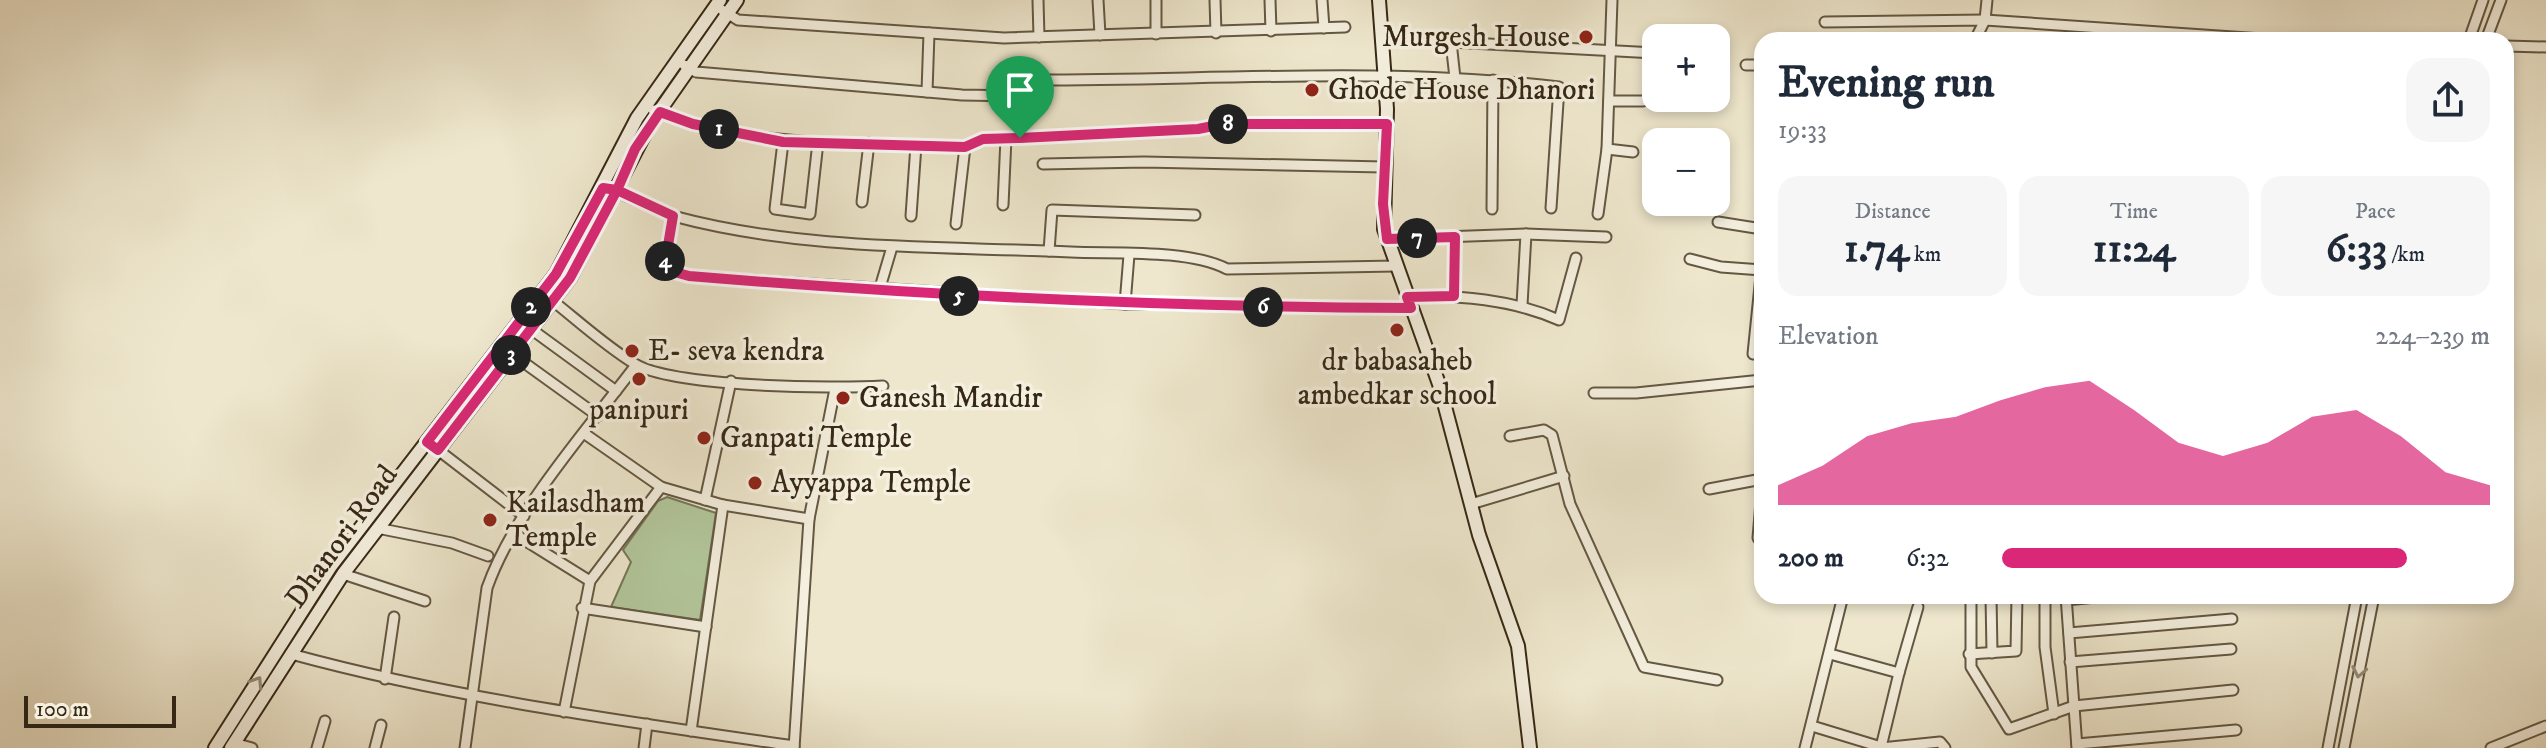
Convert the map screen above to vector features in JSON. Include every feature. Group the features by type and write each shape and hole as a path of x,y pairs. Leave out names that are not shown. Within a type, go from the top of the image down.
{"main road":[{"name":"Dhanori Road","path":"215,748 331,566 531,329 603,188 629,146 646,107 721,7 737,0"},
{"path":"1379,0 1386,74 1384,167 1387,239 1439,384 1471,504 1518,646 1530,748"},
{"name":"Dhanori Road","path":"233,746 343,574 432,446 548,297 579,263 617,190 629,146 660,112 690,68 721,7"}],"street":[{"path":"1038,0 1039,37"},
{"path":"1098,0 1100,35"},
{"path":"1156,0 1156,34"},
{"path":"1215,0 1216,33"},
{"path":"1270,0 1271,31"},
{"path":"1322,0 1324,28"},
{"path":"1598,214 1607,149 1612,0"},
{"path":"1979,32 1985,20 1987,0"},
{"path":"2472,32 2483,0"},
{"path":"2489,32 2501,0"},
{"path":"721,7 738,20 1039,37 1345,27"},
{"path":"1825,22 1985,20 2160,32"},
{"path":"927,92 929,33"},
{"path":"1455,78 1451,42 1485,41 1642,52"},
{"path":"2514,46 2546,47"},
{"path":"678,61 696,72 927,92 1021,96 1022,80 1386,74 1559,87 1551,208"},
{"path":"1746,65 1754,65"},
{"path":"1492,209 1493,80"},
{"path":"1609,101 1642,101"},
{"path":"646,107 693,124 783,142 965,147 983,139 1184,130 1223,124 1387,124"},
{"path":"1003,205 1006,138"},
{"path":"783,142 775,209 810,214 818,142"},
{"path":"862,202 869,143"},
{"path":"911,216 916,145"},
{"path":"956,224 965,147"},
{"path":"1607,149 1633,152"},
{"path":"1043,164 1144,162 1384,167"},
{"path":"603,188 617,190 673,216 726,230 892,247 1129,255 1210,261 1227,269 1396,266"},
{"path":"1049,251 1052,210 1195,215"},
{"path":"673,216 664,269 689,276 879,291 1125,304 1409,303 1454,296 1522,305 1559,320 1576,258"},
{"path":"1718,222 1754,228"},
{"path":"1387,239 1526,234 1606,237"},
{"path":"1522,305 1526,234"},
{"path":"1454,296 1455,237"},
{"path":"879,291 892,247"},
{"path":"1125,304 1129,255"},
{"path":"1690,259 1721,267 1754,268"},
{"path":"548,297 636,365 667,376 835,389 883,386"},
{"path":"531,329 616,391"},
{"path":"512,354 598,416"},
{"path":"465,748 487,588 524,516 636,365"},
{"path":"705,500 731,381"},
{"path":"1594,393 1636,393 1754,381"},
{"path":"291,654 385,679 471,696 794,747 809,519 835,389"},
{"path":"1510,436 1549,431 1579,526 1644,667 1717,680"},
{"path":"585,434 661,487 723,505 809,519"},
{"path":"432,446 524,516"},
{"path":"1471,504 1564,476"},
{"path":"1709,489 1754,481"},
{"path":"564,712 582,608 590,581 661,487"},
{"path":"691,731 723,505"},
{"path":"377,528 452,543 488,556"},
{"path":"513,533 590,581"},
{"path":"343,574 425,601"},
{"path":"1805,748 1841,604"},
{"path":"1971,604 1971,667 2005,726 2016,729 2074,706 2233,690"},
{"path":"1991,604 1992,653"},
{"path":"1969,654 2016,651 2017,604"},
{"path":"2045,604 2045,647 2054,714"},
{"path":"2067,604 2077,746 2236,730"},
{"path":"2328,748 2355,604"},
{"path":"2344,748 2372,604"},
{"path":"1881,747 1918,607"},
{"path":"582,608 706,627"},
{"path":"385,679 394,617"},
{"path":"2069,633 2232,619"},
{"path":"2070,662 2231,649"},
{"path":"1830,654 1899,673"},
{"path":"317,748 325,721"},
{"path":"644,748 647,724"},
{"path":"375,748 381,725"},
{"path":"1812,726 1881,747 1943,742 1945,748"},
{"path":"2491,748 2546,726"},
{"path":"233,746 252,748"}],"green space":[{"path":"667,497 716,513 700,620 611,607 631,562 623,550 658,501"}],"place":[{"name":"Murgesh House","path":"1586,37"},
{"name":"Ghode House Dhanori","path":"1312,90"},
{"name":"dr babasaheb ambedkar school","path":"1397,330"},
{"name":"E- seva kendra","path":"632,351"},
{"name":"panipuri","path":"639,379"},
{"name":"Ganesh Mandir","path":"843,398"},
{"name":"Ganpati Temple","path":"704,438"},
{"name":"Ayyappa Temple","path":"755,483"},
{"name":"Kailasdham Temple","path":"490,520"}],"route":[{"path":"1020,138 983,139 965,147 783,142 693,124 660,112 635,149 617,190 603,188 556,274 427,442 438,450 570,278 617,190 673,216 664,269 689,276 879,291 1205,307 1411,308 1407,297 1454,296 1455,237 1387,239 1383,204 1387,124 1223,124 1198,129 1020,138"}]}
